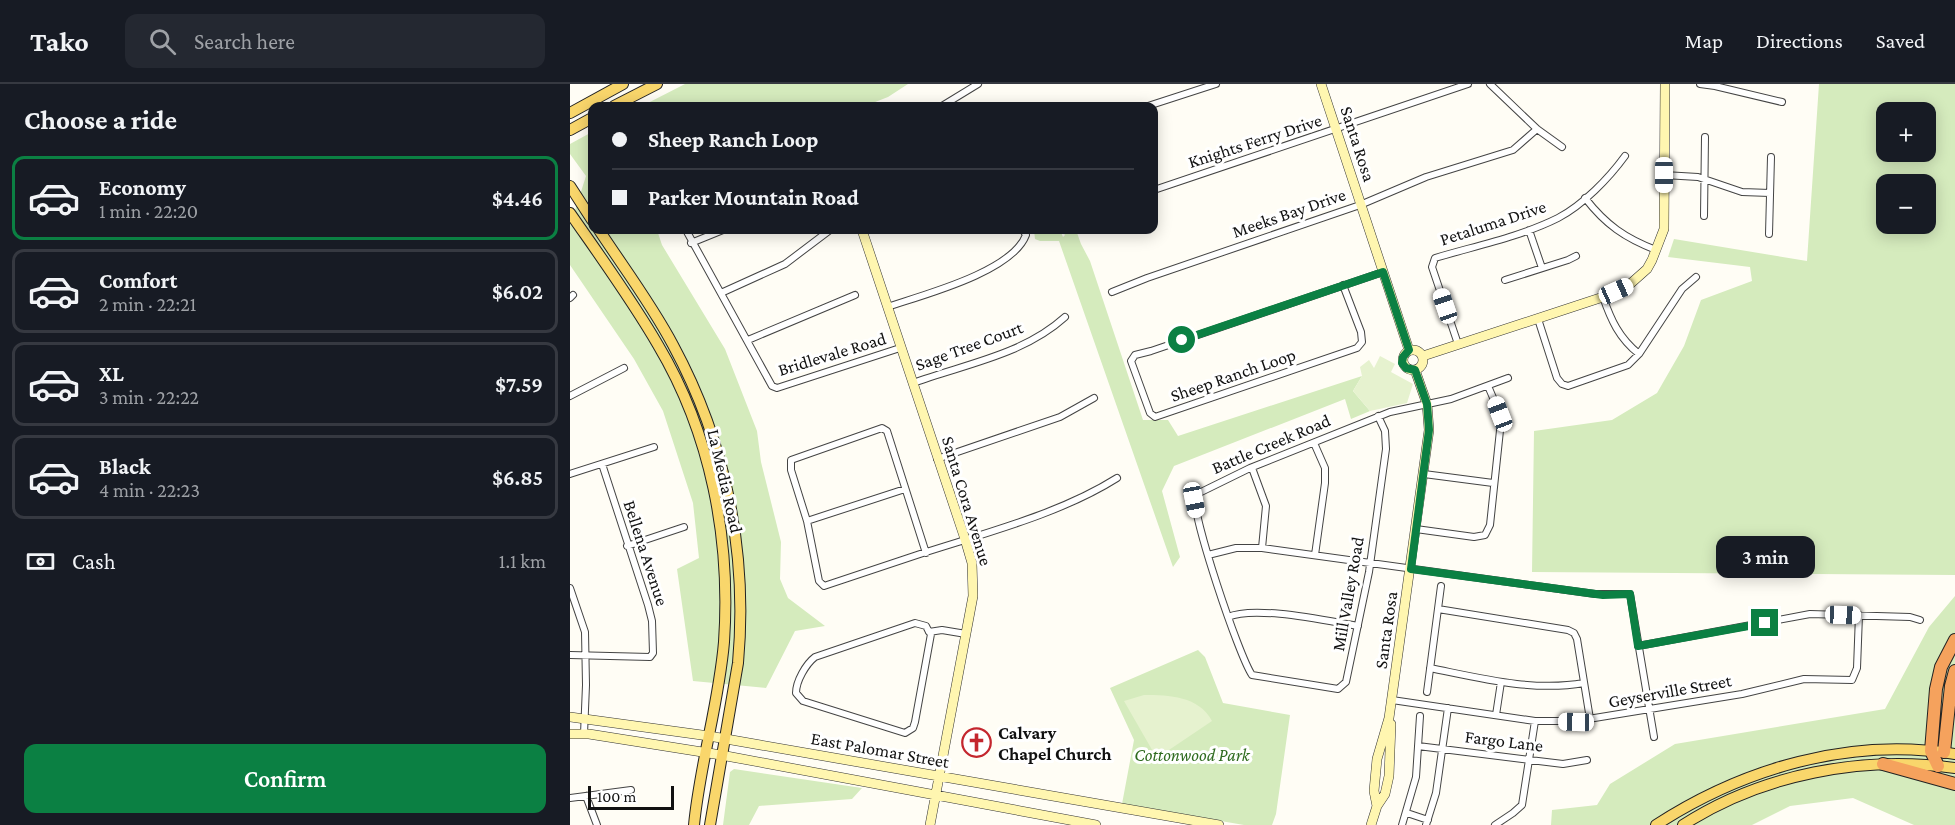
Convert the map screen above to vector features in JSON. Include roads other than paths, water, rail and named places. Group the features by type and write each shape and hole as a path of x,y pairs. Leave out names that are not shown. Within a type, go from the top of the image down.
{"highway":[{"path":"1943,752 1937,681 1944,660 1955,640"},
{"path":"1938,766 1943,752 1955,671"},
{"path":"1883,765 1955,784"}],"main road":[{"path":"590,102 623,84"},
{"path":"622,102 657,84"},
{"path":"570,113 588,103"},
{"path":"570,130 588,120"},
{"path":"570,186 588,214"},
{"name":"La Media Road","path":"570,213 658,345 688,406 706,457 719,515 726,600 722,659 694,825"},
{"name":"La Media Road","path":"602,234 672,342 700,400 720,459 731,504 740,570 739,651 710,825"},
{"path":"1656,825 1689,804 1722,788 1766,771 1801,761 1864,751 1943,752"},
{"path":"1683,825 1729,800 1805,773 1883,765 1955,768"}],"street":[{"path":"949,102 978,84"},
{"path":"1158,103 1216,84"},
{"name":"Santa Rosa","path":"1321,84 1409,350"},
{"name":"Knights Ferry Drive","path":"1158,189 1468,84"},
{"path":"1490,84 1537,129 1562,147"},
{"path":"1422,356 1603,297 1629,285 1647,269 1664,229 1665,84"},
{"path":"1700,84 1740,88 1782,102"},
{"name":"Meeks Bay Drive","path":"1112,292 1360,205 1420,179 1513,150 1537,129"},
{"path":"1704,216 1705,137"},
{"name":"Petaluma Drive","path":"1458,344 1432,267 1435,258 1529,230 1559,218 1610,176 1625,156"},
{"path":"1770,234 1771,157"},
{"path":"1664,175 1689,176 1742,192 1770,194"},
{"path":"1585,198 1601,219 1620,234 1656,250"},
{"path":"1529,230 1542,268"},
{"path":"688,234 748,340 855,295"},
{"path":"691,243 713,234"},
{"path":"721,293 785,264 825,234"},
{"name":"Santa Cora Avenue","path":"866,234 887,307 972,563 974,576 973,596 930,825"},
{"path":"887,307 966,281 1022,246 1024,234"},
{"path":"1505,280 1576,256"},
{"name":"Sheep Ranch Loop","path":"1343,285 1361,332 1362,342 1357,348 1155,417 1150,413 1131,361 1135,355 1343,285 1383,272"},
{"path":"1538,319 1557,378 1562,384 1568,386 1628,365 1639,354 1682,289 1696,277"},
{"path":"1603,297 1615,327 1622,338 1639,354"},
{"name":"Sage Tree Court","path":"913,383 1021,346 1041,336 1065,317"},
{"name":"Bridlevale Road","path":"748,340 772,386 777,388 900,348"},
{"path":"1409,350 1419,351 1422,356 1423,363 1415,370 1406,368 1402,363 1403,357 1409,350"},
{"path":"570,396 624,368"},
{"name":"Santa Rosa","path":"1371,825 1377,806 1374,791 1377,759 1392,700 1429,430 1427,404 1415,370"},
{"name":"Battle Creek Road","path":"1252,675 1246,666 1228,617 1208,555 1196,513 1195,495 1252,468 1378,416 1402,408 1451,399 1508,378"},
{"path":"1416,529 1474,537 1485,535 1490,525 1501,421 1488,386"},
{"path":"937,459 1060,417 1094,398"},
{"name":"Mill Valley Road","path":"1252,675 1338,688 1346,682 1370,563 1386,449 1384,431 1378,416"},
{"path":"926,552 887,431 882,429 790,460 807,521 819,581 824,586 1069,505 1117,478"},
{"path":"1314,442 1325,468 1315,555"},
{"path":"570,474 654,447"},
{"name":"Bellena Avenue","path":"585,656 645,658 650,657 653,653 652,621 602,464"},
{"path":"1252,468 1266,506 1262,548"},
{"path":"1424,474 1493,483"},
{"path":"807,521 905,489"},
{"path":"627,546 684,527"},
{"path":"1208,555 1236,548 1262,548 1603,595 1630,594 1654,736"},
{"path":"1427,692 1441,586"},
{"path":"570,588 585,632 584,734"},
{"path":"1438,609 1568,630 1574,633 1577,639 1590,719"},
{"path":"1228,617 1236,613 1268,613 1358,626"},
{"path":"1638,646 1810,614 1910,617 1920,620"},
{"name":"Geyserville Street","path":"1392,700 1535,721 1576,722 1742,694 1804,680 1852,680 1857,668 1860,615"},
{"path":"915,623 922,623 929,632 931,634 915,722 910,731 901,733 803,701 796,693 796,687 810,661 815,657 915,623"},
{"path":"929,632 942,630 966,634"},
{"path":"570,656 585,656"},
{"path":"1430,668 1501,682 1561,687 1584,682"},
{"path":"1496,715 1501,682"},
{"path":"1407,813 1427,822 1436,793 1448,708"},
{"path":"1402,825 1416,777 1420,716"},
{"name":"East Palomar Street","path":"570,717 709,736 1219,825"},
{"path":"1495,825 1522,805 1535,721"},
{"name":"East Palomar Street","path":"570,734 584,734 721,755 1096,825"},
{"name":"Fargo Lane","path":"1418,746 1563,764 1587,760"},
{"path":"570,798 631,790"},
{"path":"586,796 597,825"},
{"path":"1154,825 1155,814"}],"place":[{"name":"Calvary Chapel Church","path":"977,743"}],"park label":[{"name":"Cottonwood Park","path":"1192,755"}]}
